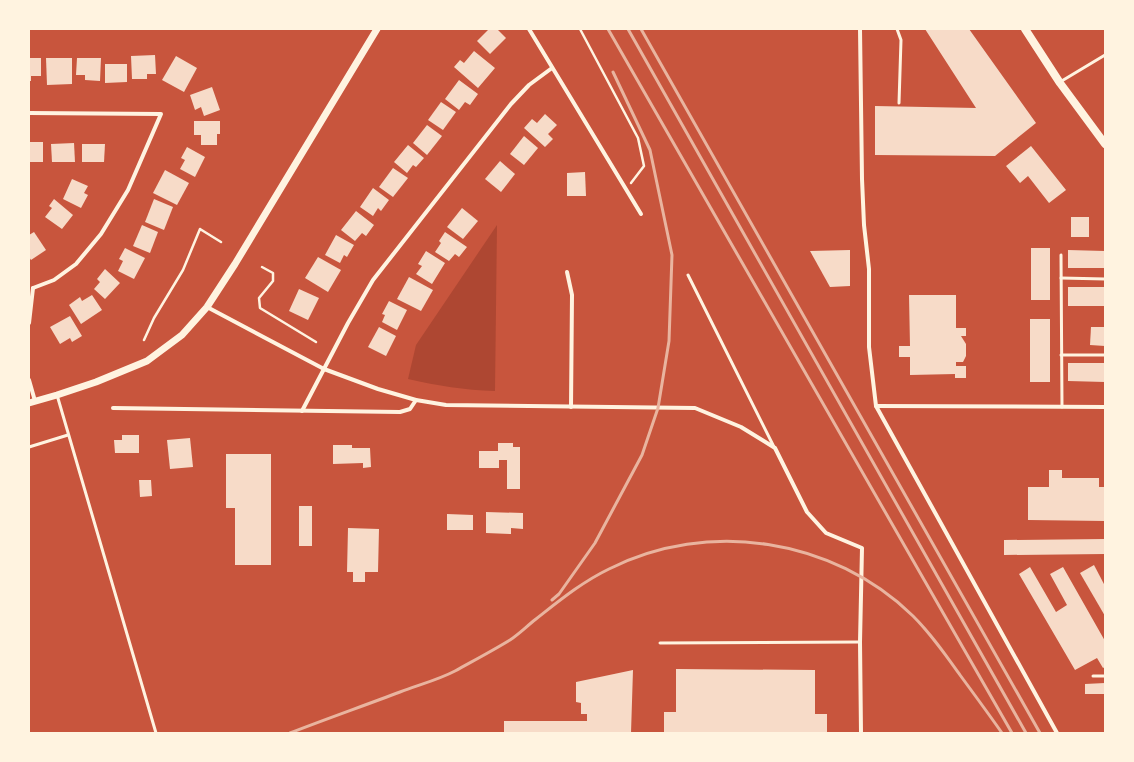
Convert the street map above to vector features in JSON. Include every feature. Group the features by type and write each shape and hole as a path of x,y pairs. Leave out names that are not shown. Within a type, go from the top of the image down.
{"main road":[{"path":"1025,29 1060,83 1105,144"}],"street":[{"path":"29,380 32,402 56,396 96,382 147,361 182,335 207,307 236,264 377,29"},
{"path":"529,29 641,214"},
{"path":"860,29 862,179 868,269 869,347 876,406 1057,733"},
{"path":"302,411 348,323 373,280 511,104 529,85 552,68"},
{"path":"29,113 161,114 128,190 101,234 76,264 54,280 31,288 29,323"},
{"path":"568,272 572,295 570,407"},
{"path":"207,307 324,369 378,389 416,400 446,405 695,408 741,426 775,448 807,512 826,533 862,548 860,733"},
{"path":"113,408 400,412 410,409 416,400"},
{"path":"876,406 1105,407"}],"lane":[{"path":"897,29 901,40 899,103"},
{"path":"1060,83 1105,55"},
{"path":"1061,255 1062,407"},
{"path":"688,275 775,448"},
{"path":"1061,278 1105,279"},
{"path":"1061,355 1105,355"},
{"path":"56,396 156,733"},
{"path":"29,447 68,434"},
{"path":"660,644 860,642"},
{"path":"1093,676 1105,676"}],"path":[{"path":"580,29 638,138 644,166 626,189"},
{"path":"144,340 154,318 183,270 200,229 221,242"},
{"path":"262,267 273,274 273,281 259,298 260,308 316,342"}],"shaded area":[{"path":"497,225 495,391 472,390 430,384 408,379 416,345"}],"building":[{"path":"489,29 497,29 506,38 490,54 477,41"},
{"path":"925,29 969,29 1036,123 995,156 875,155 875,106 976,108"},
{"path":"474,51 495,68 478,88 454,67 460,60 464,63"},
{"path":"155,55 156,74 147,74 147,79 132,79 131,56"},
{"path":"176,56 197,68 184,92 162,80"},
{"path":"29,58 41,58 41,76 31,76 31,81 29,81"},
{"path":"46,58 72,58 72,84 47,85"},
{"path":"77,58 101,58 100,81 85,80 85,75 76,75"},
{"path":"105,64 127,64 127,82 105,83"},
{"path":"459,80 478,94 470,105 465,102 459,110 445,99"},
{"path":"212,87 220,110 204,116 201,107 195,110 190,95"},
{"path":"441,102 456,112 443,130 428,120"},
{"path":"545,114 557,125 548,134 553,139 545,147 524,128 532,119 537,123"},
{"path":"194,121 220,121 220,134 217,134 217,145 201,145 201,135 194,135"},
{"path":"427,125 442,136 427,155 413,143"},
{"path":"524,136 538,148 524,165 510,154"},
{"path":"29,142 43,142 43,162 29,162"},
{"path":"74,143 75,162 52,162 51,144"},
{"path":"82,144 105,144 104,162 82,162"},
{"path":"408,145 424,158 416,167 413,165 407,173 394,162"},
{"path":"1031,146 1066,190 1049,203 1028,176 1020,183 1006,166"},
{"path":"187,147 205,157 195,177 180,169 185,160 181,158"},
{"path":"500,161 515,174 501,192 485,179"},
{"path":"393,168 408,178 393,197 379,187"},
{"path":"165,170 189,183 177,205 153,193"},
{"path":"585,172 586,196 567,196 567,173"},
{"path":"72,179 88,186 84,193 88,195 81,208 63,199"},
{"path":"373,188 389,200 381,211 378,208 373,216 360,207"},
{"path":"54,199 73,215 62,229 45,217 52,208 49,206"},
{"path":"154,199 173,207 164,230 145,222"},
{"path":"462,208 478,221 463,239 447,227"},
{"path":"356,211 374,225 366,236 362,233 355,241 341,230"},
{"path":"1071,217 1089,217 1089,237 1071,237"},
{"path":"142,225 158,232 150,253 133,246"},
{"path":"34,232 46,250 31,260 29,257 29,235"},
{"path":"445,232 467,247 459,257 455,254 449,261 435,252 441,243 439,241"},
{"path":"336,235 354,245 347,257 344,255 340,263 325,255"},
{"path":"125,248 145,258 134,279 118,271 123,261 119,259"},
{"path":"1031,248 1050,248 1050,300 1031,300"},
{"path":"850,250 850,286 830,287 810,251"},
{"path":"1068,250 1105,251 1105,268 1068,268"},
{"path":"426,251 445,263 432,284 416,274 422,266 418,264"},
{"path":"318,257 341,270 328,292 305,278"},
{"path":"105,269 120,283 105,299 94,289 100,282 97,279"},
{"path":"409,277 433,290 421,311 397,299"},
{"path":"1068,287 1105,287 1105,306 1068,306"},
{"path":"299,289 319,298 308,320 289,311"},
{"path":"92,295 102,310 81,324 69,305 80,297 82,301"},
{"path":"909,295 956,295 956,328 966,328 966,336 961,336 966,344 966,356 963,362 956,362 956,366 966,366 966,378 955,378 955,374 910,375 910,357 899,357 899,346 910,346"},
{"path":"389,301 407,310 397,330 382,322 385,315 382,314"},
{"path":"70,316 82,336 72,342 70,338 60,344 50,327"},
{"path":"1030,319 1050,319 1050,382 1030,382"},
{"path":"379,327 396,336 386,356 368,347"},
{"path":"1091,327 1105,327 1105,346 1090,345"},
{"path":"1068,363 1105,363 1105,382 1068,381"},
{"path":"122,435 139,435 139,453 115,453 114,440 122,440"},
{"path":"190,438 193,467 170,469 167,440"},
{"path":"498,443 513,443 513,447 520,447 520,489 507,489 507,460 499,460 499,468 479,468 479,451 498,451"},
{"path":"333,445 352,445 352,448 370,448 371,467 363,468 363,463 333,464"},
{"path":"226,454 271,454 271,565 235,565 235,508 226,508"},
{"path":"1049,470 1062,470 1062,478 1099,478 1099,487 1105,487 1105,521 1028,520 1028,487 1049,487"},
{"path":"139,480 151,480 152,496 140,497"},
{"path":"299,506 312,506 312,546 299,546"},
{"path":"486,512 523,513 523,529 511,528 511,534 486,533"},
{"path":"447,514 473,515 473,530 447,530"},
{"path":"348,528 379,529 378,572 365,572 365,582 353,582 353,572 347,572"},
{"path":"1105,539 1105,554 1004,555 1004,540"},
{"path":"1094,565 1105,586 1105,616 1080,573"},
{"path":"1030,567 1056,612 1067,605 1050,574 1063,567 1105,641 1105,667 1103,668 1097,658 1075,670 1019,574"},
{"path":"676,669 815,670 815,714 827,714 827,733 664,733 664,712 676,712"},
{"path":"633,670 631,733 504,733 504,721 587,721 587,714 581,714 581,703 576,702 576,682"},
{"path":"1105,683 1105,694 1085,694 1085,684"}],"railway":[{"path":"608,29 1012,733"},
{"path":"628,29 1026,733"},
{"path":"641,29 1040,733"},
{"path":"552,600 559,594 595,543 642,455 658,408 669,341 672,255 650,150 613,72"},
{"path":"290,733 435,680 455,671 510,640 571,592 609,569 647,553 687,544 728,541 768,544 808,554 846,569 881,590 913,616 926,630 1002,733"}]}
